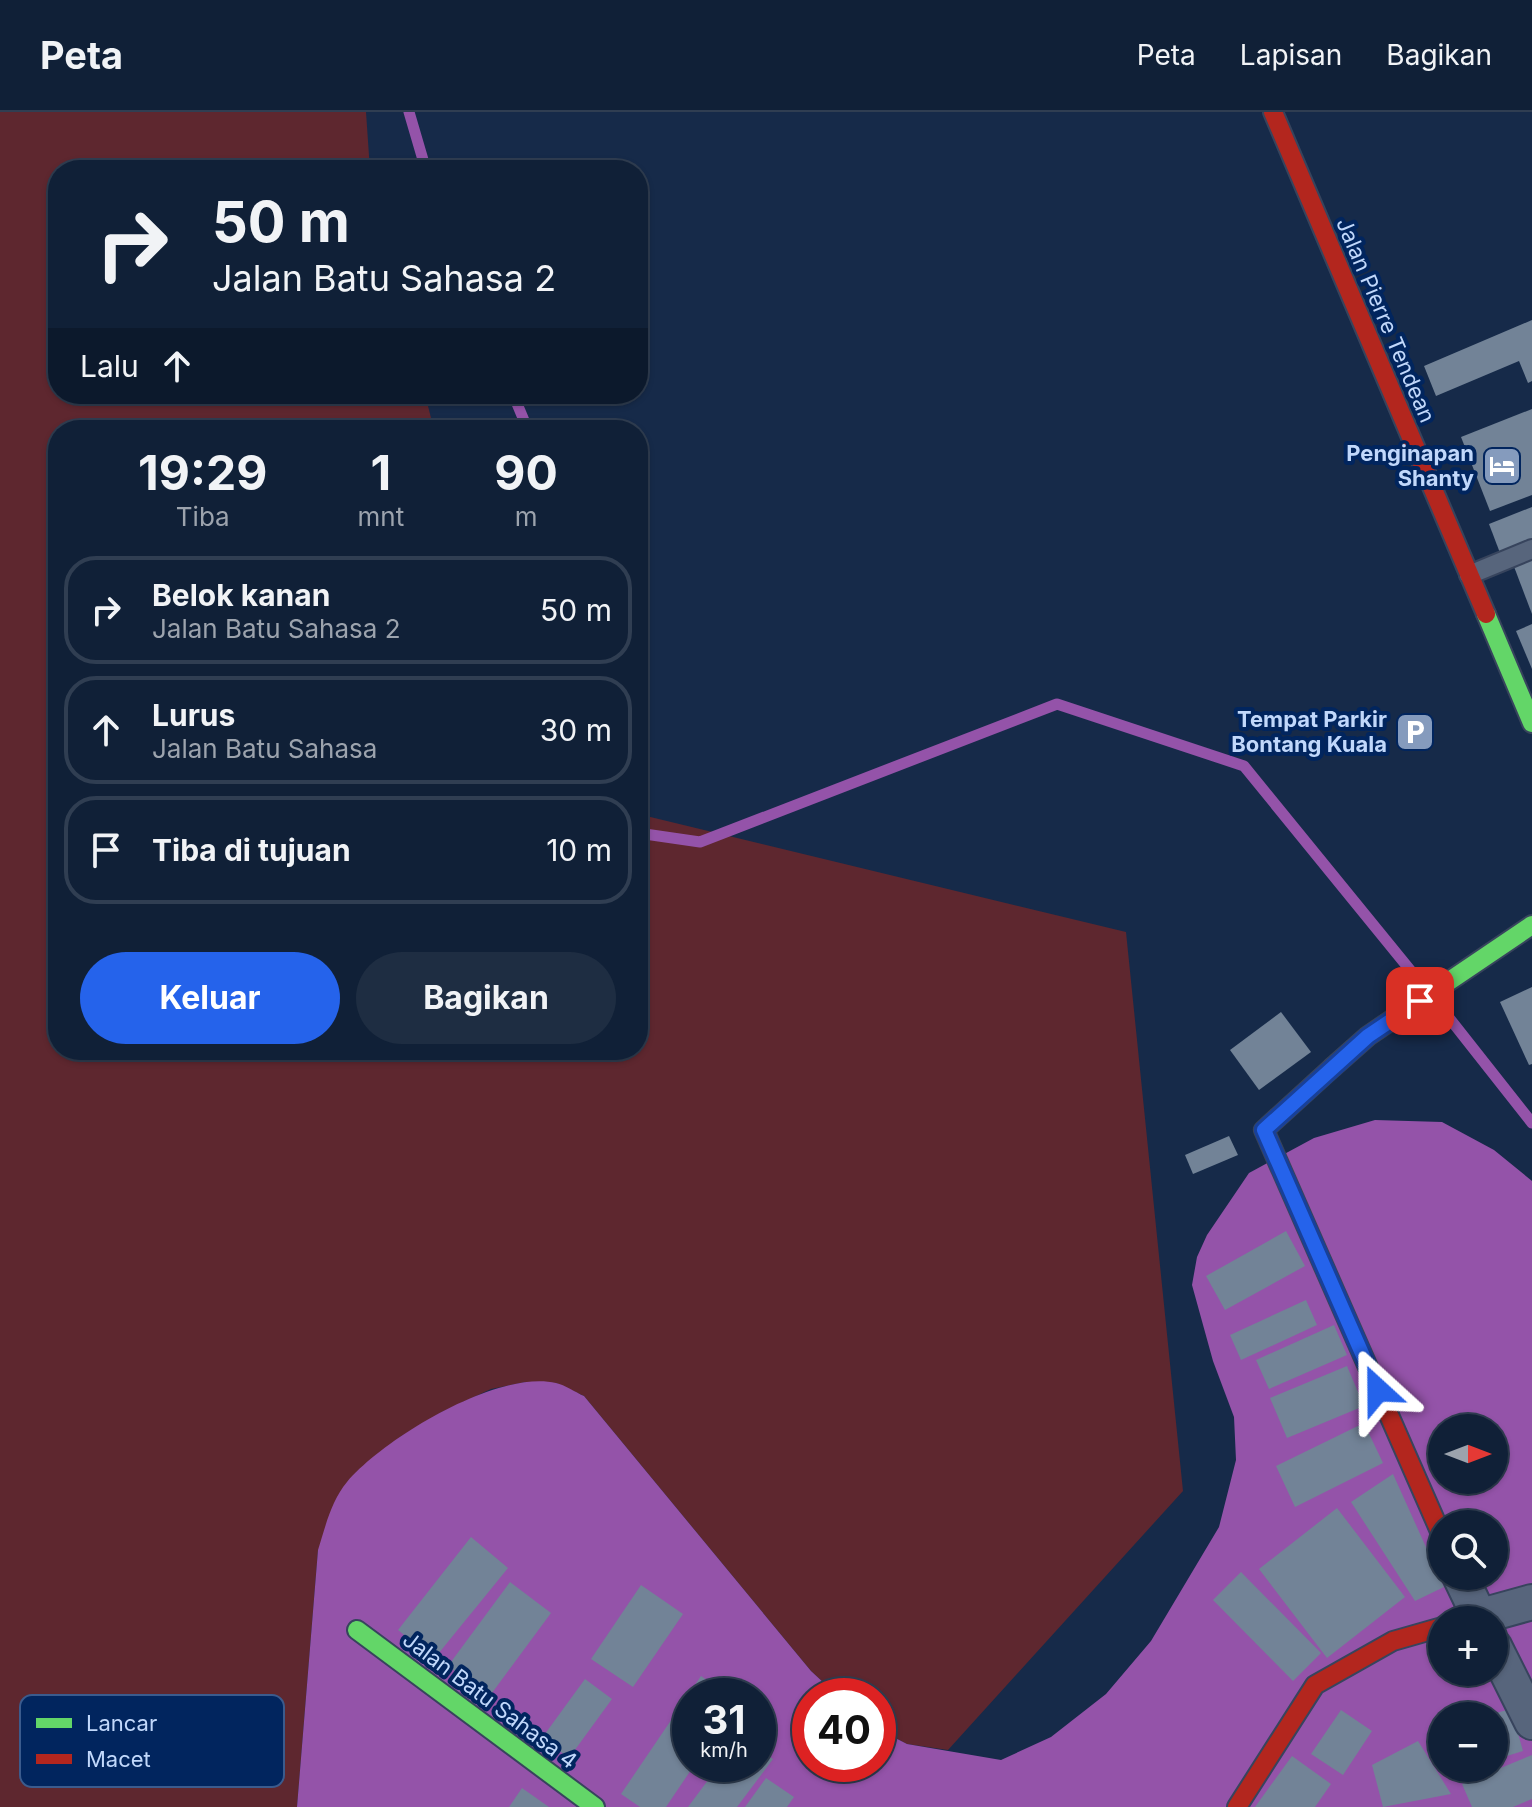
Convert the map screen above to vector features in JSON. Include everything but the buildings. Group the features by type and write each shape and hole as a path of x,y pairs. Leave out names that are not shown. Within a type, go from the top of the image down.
{"street":[{"name":"Jalan Pierre Tendean","path":"1273,112 1532,723"},
{"path":"1431,1510 1264,1130 1368,1036 1532,925"},
{"path":"1508,1613 1532,1602"},
{"name":"Jalan Batu Sahasa 4","path":"357,1630 595,1807"},
{"path":"1237,1807 1315,1685 1393,1641 1428,1631"},
{"path":"1508,1678 1532,1722"}],"lane":[{"path":"1469,575 1532,549"}],"shaded area":[{"path":"0,112 366,112 369,160 48,160 48,404 428,404 432,420 48,420 48,1060 648,1060 648,816 1126,932 1183,1491 948,1750 907,1744 896,1738 896,1678 819,1678 584,1396 556,1383 526,1382 491,1389 442,1412 400,1437 318,1550 297,1807 0,1807"},
{"path":"1375,1120 1442,1122 1494,1150 1532,1181 1532,1807 297,1807 318,1550 337,1498 364,1465 414,1428 474,1397 532,1381 556,1383 584,1396 819,1678 792,1678 792,1782 896,1782 896,1738 907,1744 1001,1760 1051,1737 1106,1694 1151,1641 1219,1527 1236,1460 1234,1417 1213,1361 1192,1285 1197,1257 1207,1235 1249,1173 1314,1138"}],"waterway":[{"path":"409,112 423,160"},
{"path":"517,404 524,420"},
{"path":"648,834 700,842 1057,704 1244,766 1424,987"},
{"path":"1435,1000 1532,1123"}],"traffic: fast":[{"path":"1486,614 1532,723"},
{"path":"1333,1067 1368,1036 1532,925"},
{"path":"357,1630 595,1807"}],"traffic: jam":[{"path":"1273,112 1486,614"},
{"path":"1333,1067 1264,1130 1431,1510"},
{"path":"1237,1807 1315,1685 1393,1641 1428,1631"}],"place":[{"name":"Penginapan Shanty","path":"1502,466"},
{"name":"Tempat Parkir Bontang Kuala","path":"1415,732"}],"route":[{"path":"1378,1390 1264,1130 1368,1036 1420,1001"}]}
